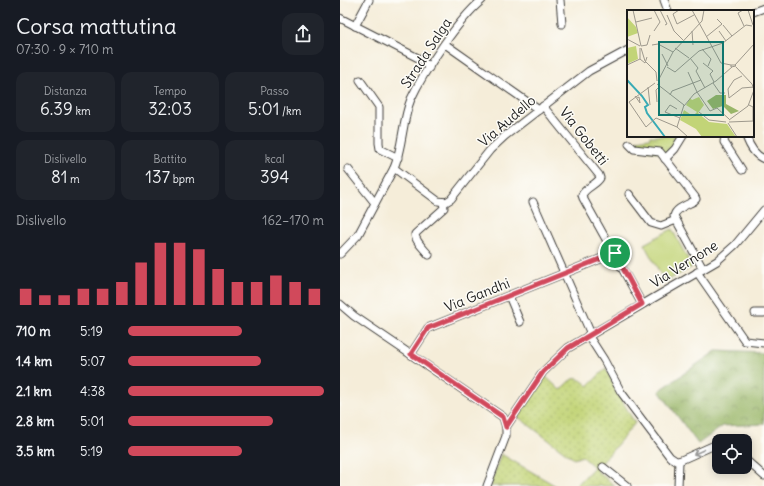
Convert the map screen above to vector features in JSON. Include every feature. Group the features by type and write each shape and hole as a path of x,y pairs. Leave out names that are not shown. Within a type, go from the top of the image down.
{"street":[{"path":"355,26 369,0"},
{"name":"Strada Salga","path":"340,254 358,235 394,168 398,158 405,121 411,100 429,68 445,44 462,21 482,0"},
{"path":"560,0 562,24"},
{"path":"664,0 668,10"},
{"path":"754,12 764,8"},
{"path":"340,18 422,60 429,68"},
{"path":"445,44 541,108"},
{"name":"Via Audello","path":"443,202 451,199 490,150 504,136 589,71 627,51"},
{"path":"360,80 379,107 380,149 398,158"},
{"name":"Via Gobetti","path":"541,108 599,175 600,178 598,181 582,195 642,304"},
{"path":"665,159 675,149 682,137"},
{"path":"725,137 724,142 742,170"},
{"path":"746,137 749,144 754,150 760,157 764,158"},
{"path":"629,144 634,149 660,152 696,199 675,212 676,220 700,271 745,342 764,343"},
{"path":"394,168 438,201 443,202 444,208 414,236 429,254"},
{"path":"348,169 375,203"},
{"path":"629,194 651,222 661,226 676,220"},
{"path":"533,202 590,334 621,392 670,456 676,461 712,446"},
{"name":"Via Vernone","path":"506,427 543,372 568,348 718,261 742,238 753,222 764,210"},
{"name":"Via Gandhi","path":"411,354 428,328 615,253"},
{"path":"509,296 520,322"},
{"path":"340,304 354,316 503,417 506,427 506,436 487,486"},
{"path":"755,313 764,314"},
{"path":"678,486 679,461"},
{"path":"752,465 764,476"},
{"path":"603,467 627,486"}],"green space":[{"path":"678,137 672,148 665,154 639,148 637,140"},
{"path":"672,229 692,267 665,282 644,244"},
{"path":"716,351 764,353 764,424 723,426 698,444 659,391"},
{"path":"606,368 617,392 635,423 596,470 615,486 576,486 594,467 582,456 574,459 518,417 518,414 545,376 560,390 573,379 580,380 588,386"},
{"path":"501,454 556,486 490,486"}],"route":[{"path":"615,253 642,304 568,348 551,363 543,372 506,427 503,417 411,354 428,328 615,253"}]}
